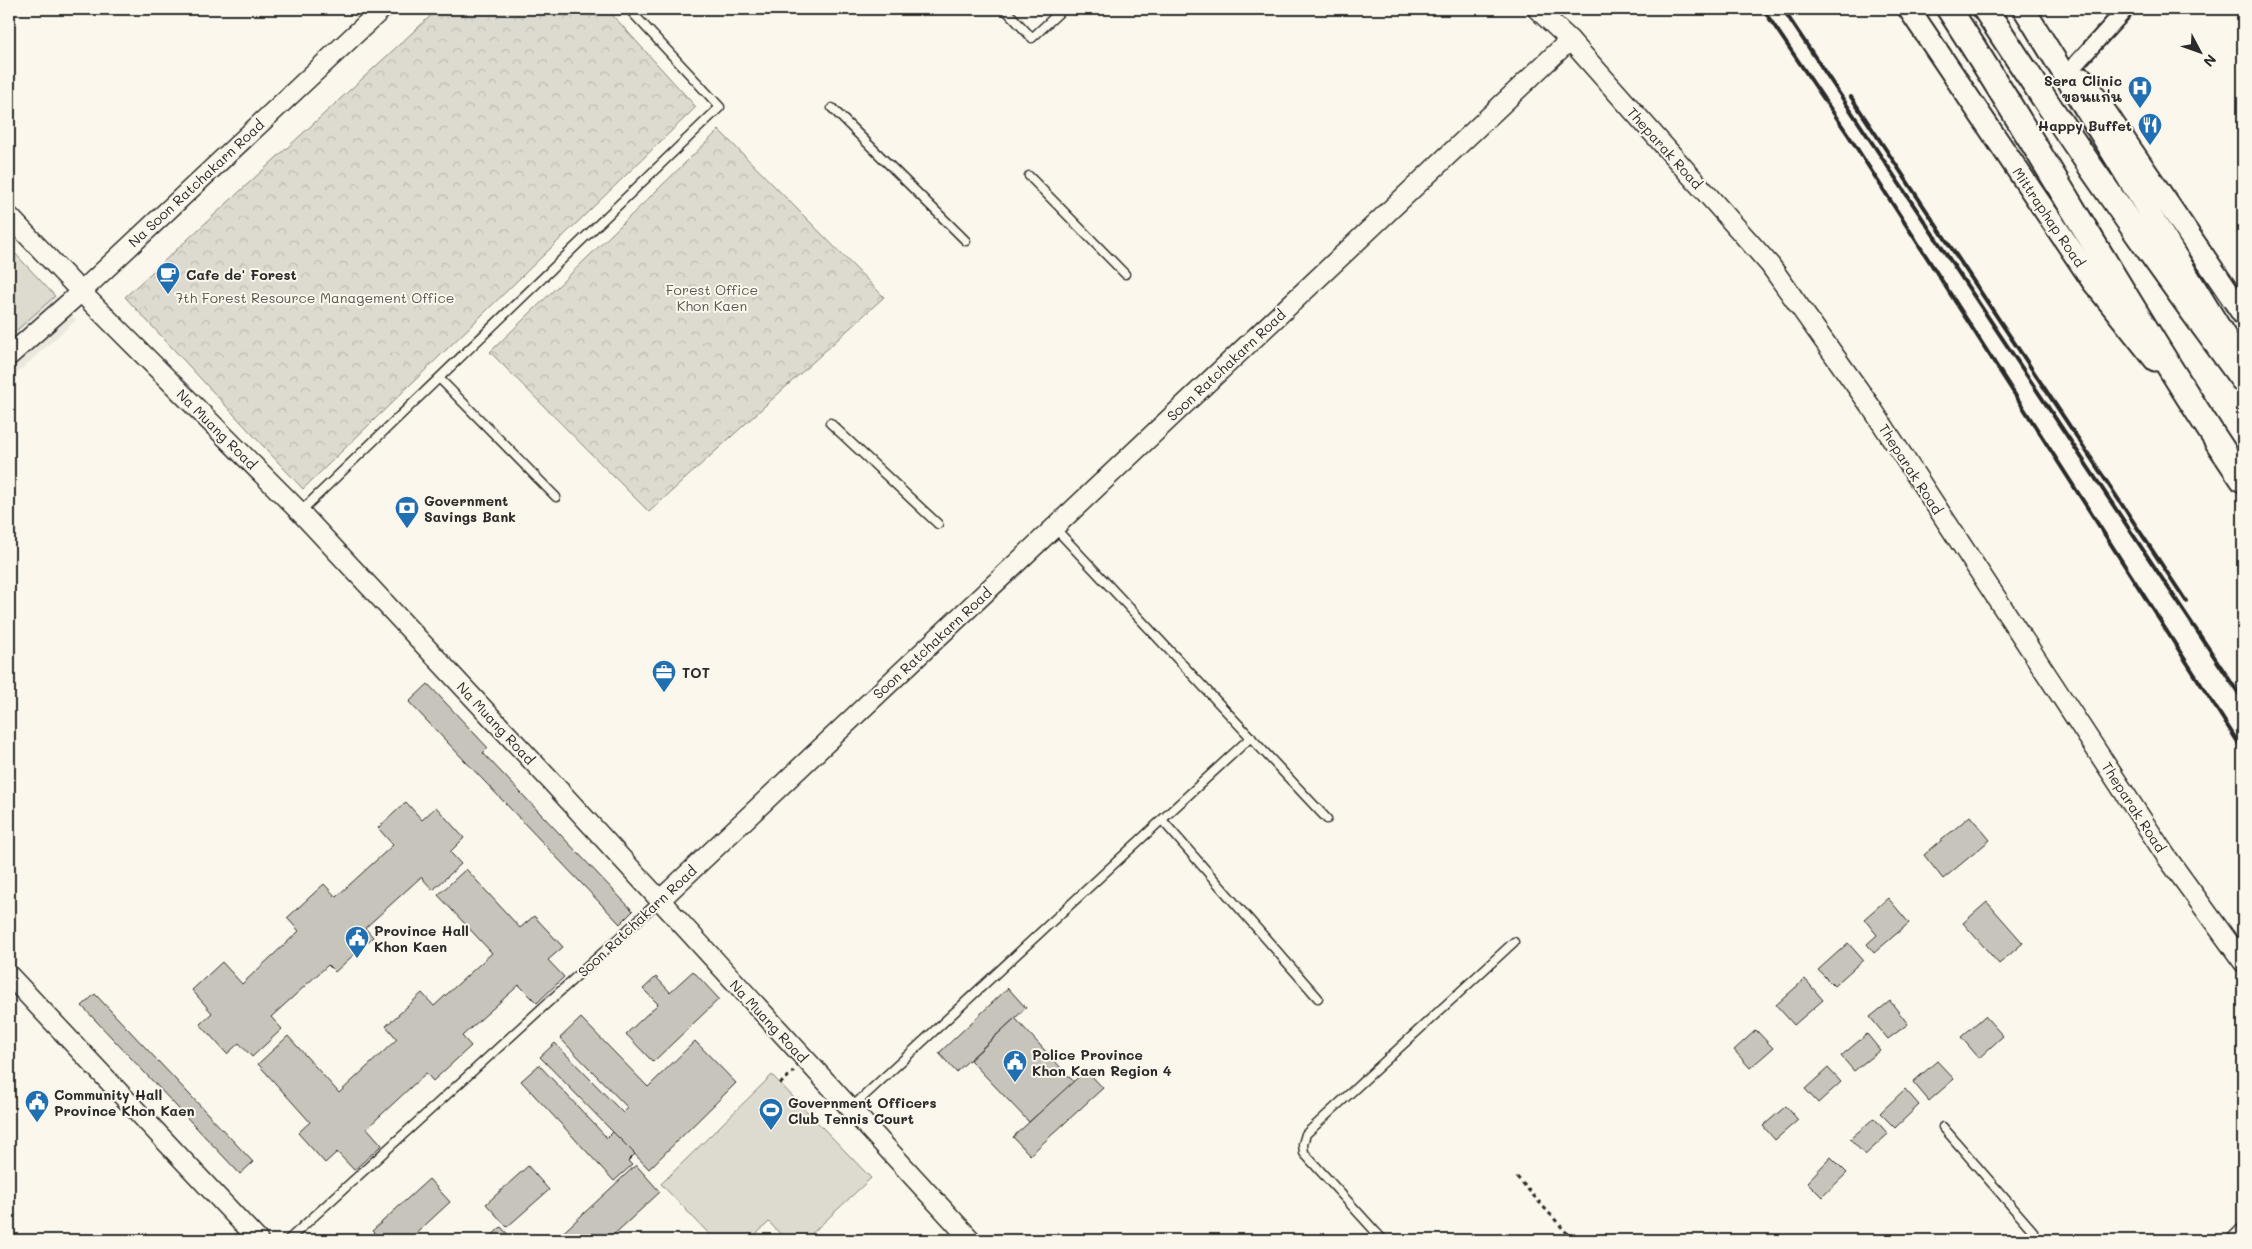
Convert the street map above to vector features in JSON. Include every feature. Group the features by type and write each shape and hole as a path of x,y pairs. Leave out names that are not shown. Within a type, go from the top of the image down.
{"main road":[{"name":"Mittraphap Road","path":"1908,9 2093,282 2200,416"},
{"name":"Mittraphap Road","path":"1949,9 1991,74 2200,416 2243,480"},
{"path":"1985,9 2064,130 2243,380"},
{"path":"2024,9 2243,366"},
{"path":"2028,9 2074,66 2241,303"}],"street":[{"name":"Na Soon Ratchakarn Road","path":"9,356 81,292 382,9"},
{"name":"Theparak Road","path":"1537,9 1570,40 1770,265 1871,407 2166,856 2243,962"},
{"path":"2074,66 2126,9"},
{"name":"Soon Ratchakarn Road","path":"659,901 1570,40"},
{"name":"Na Muang Road","path":"9,216 81,292 300,512 549,779 971,1240"},
{"path":"9,975 258,1240"},
{"path":"2237,1240 2243,1234"}],"lane":[{"path":"300,512 720,107 629,9"},
{"path":"1005,9 1032,38 1063,9"},
{"path":"832,108 966,241"},
{"path":"1029,176 1125,274"},
{"path":"440,379 556,497"},
{"path":"830,423 938,524"},
{"path":"1054,527 1327,819"},
{"path":"850,1109 1250,737"},
{"path":"1162,820 1318,998"},
{"name":"Soon Ratchakarn Road","path":"288,1240 659,901"},
{"path":"1383,1240 1304,1153 1303,1144 1306,1134 1514,942"},
{"path":"1944,1127 2033,1231"}],"path":[{"path":"1517,1177 1573,1240"}],"shaded area":[{"path":"55,296 76,320 9,380 9,337"}],"green space":[{"name":"7th Forest Resource Management Office","path":"438,9 607,9 696,107 303,489 125,297"},
{"name":"Forest Office Khon Kaen","path":"719,130 884,297 649,512 490,352"},
{"path":"9,247 55,296 9,337"},
{"name":"Government Officers Club Tennis Court","path":"772,1075 871,1178 805,1240 786,1240 769,1222 750,1240 715,1240 661,1184"}],"building":[{"path":"428,684 488,748 483,753 633,911 620,924 409,702"},
{"path":"406,802 422,820 436,807 464,838 450,852 461,864 433,890 421,877 365,928 373,937 335,972 328,965 271,1017 282,1029 252,1057 239,1043 227,1054 200,1024 212,1013 192,990 222,962 242,984 299,931 287,918 324,884 336,897 393,845 378,828"},
{"path":"1970,816 1990,840 1943,879 1924,855"},
{"path":"466,869 520,928 534,916 563,947 548,960 564,977 537,1003 519,985 462,1036 471,1046 433,1081 426,1073 367,1128 382,1145 354,1170 337,1152 325,1163 298,1133 310,1122 258,1064 288,1036 339,1093 397,1039 386,1026 422,993 434,1006 492,953 438,895"},
{"path":"1888,898 1909,923 1874,953 1867,944 1877,935 1864,919"},
{"path":"1987,902 2023,943 1999,964 1963,923"},
{"path":"1848,943 1863,960 1834,986 1818,970"},
{"path":"693,971 719,999 653,1062 626,1034 658,1004 643,989 656,977 670,992"},
{"path":"1805,979 1823,1000 1794,1025 1776,1005"},
{"path":"1008,988 1026,1008 956,1072 939,1053"},
{"path":"95,994 253,1162 240,1174 82,1006"},
{"path":"1890,1001 1908,1024 1888,1039 1870,1017"},
{"path":"1985,1016 2003,1036 1979,1058 1961,1037"},
{"path":"581,1018 648,1087 695,1041 736,1083 649,1169 540,1057 555,1043 623,1113 628,1108 560,1038"},
{"path":"1015,1018 1074,1082 1029,1122 970,1060"},
{"path":"1756,1030 1773,1048 1750,1068 1734,1050"},
{"path":"1867,1034 1880,1050 1854,1071 1841,1056"},
{"path":"1937,1061 1954,1079 1929,1101 1913,1082"},
{"path":"539,1065 607,1138 613,1132 635,1154 628,1161 632,1165 614,1181 521,1081"},
{"path":"1828,1068 1841,1082 1818,1103 1805,1089"},
{"path":"1086,1070 1103,1088 1030,1155 1013,1137"},
{"path":"1905,1089 1919,1105 1895,1128 1880,1113"},
{"path":"1786,1106 1798,1120 1775,1140 1763,1126"},
{"path":"1874,1118 1888,1134 1865,1155 1850,1139"},
{"path":"1831,1157 1847,1173 1822,1197 1807,1182"},
{"path":"636,1165 660,1192 608,1240 555,1240"},
{"path":"528,1166 549,1190 507,1227 486,1204"},
{"path":"429,1179 450,1202 409,1240 381,1240 372,1231"},
{"path":"501,1227 513,1240 487,1240"}],"railway":[{"path":"1763,9 1849,136 2243,750"},
{"path":"1783,9 2243,700"},
{"path":"1851,97 2186,601"}],"place":[{"name":"Sera Clinic ขอนแก่น","path":"2140,109"},
{"name":"Happy Buffet","path":"2150,146"},
{"name":"Cafe de' Forest","path":"168,295"},
{"name":"Government Savings Bank","path":"407,529"},
{"name":"TOT","path":"664,693"},
{"name":"Province Hall Khon Kaen","path":"357,959"},
{"name":"Police Province Khon Kaen Region 4","path":"1015,1083"},
{"name":"Community Hall Province Khon Kaen","path":"37,1123"},
{"name":"Government Officers Club Tennis Court","path":"771,1131"}]}
